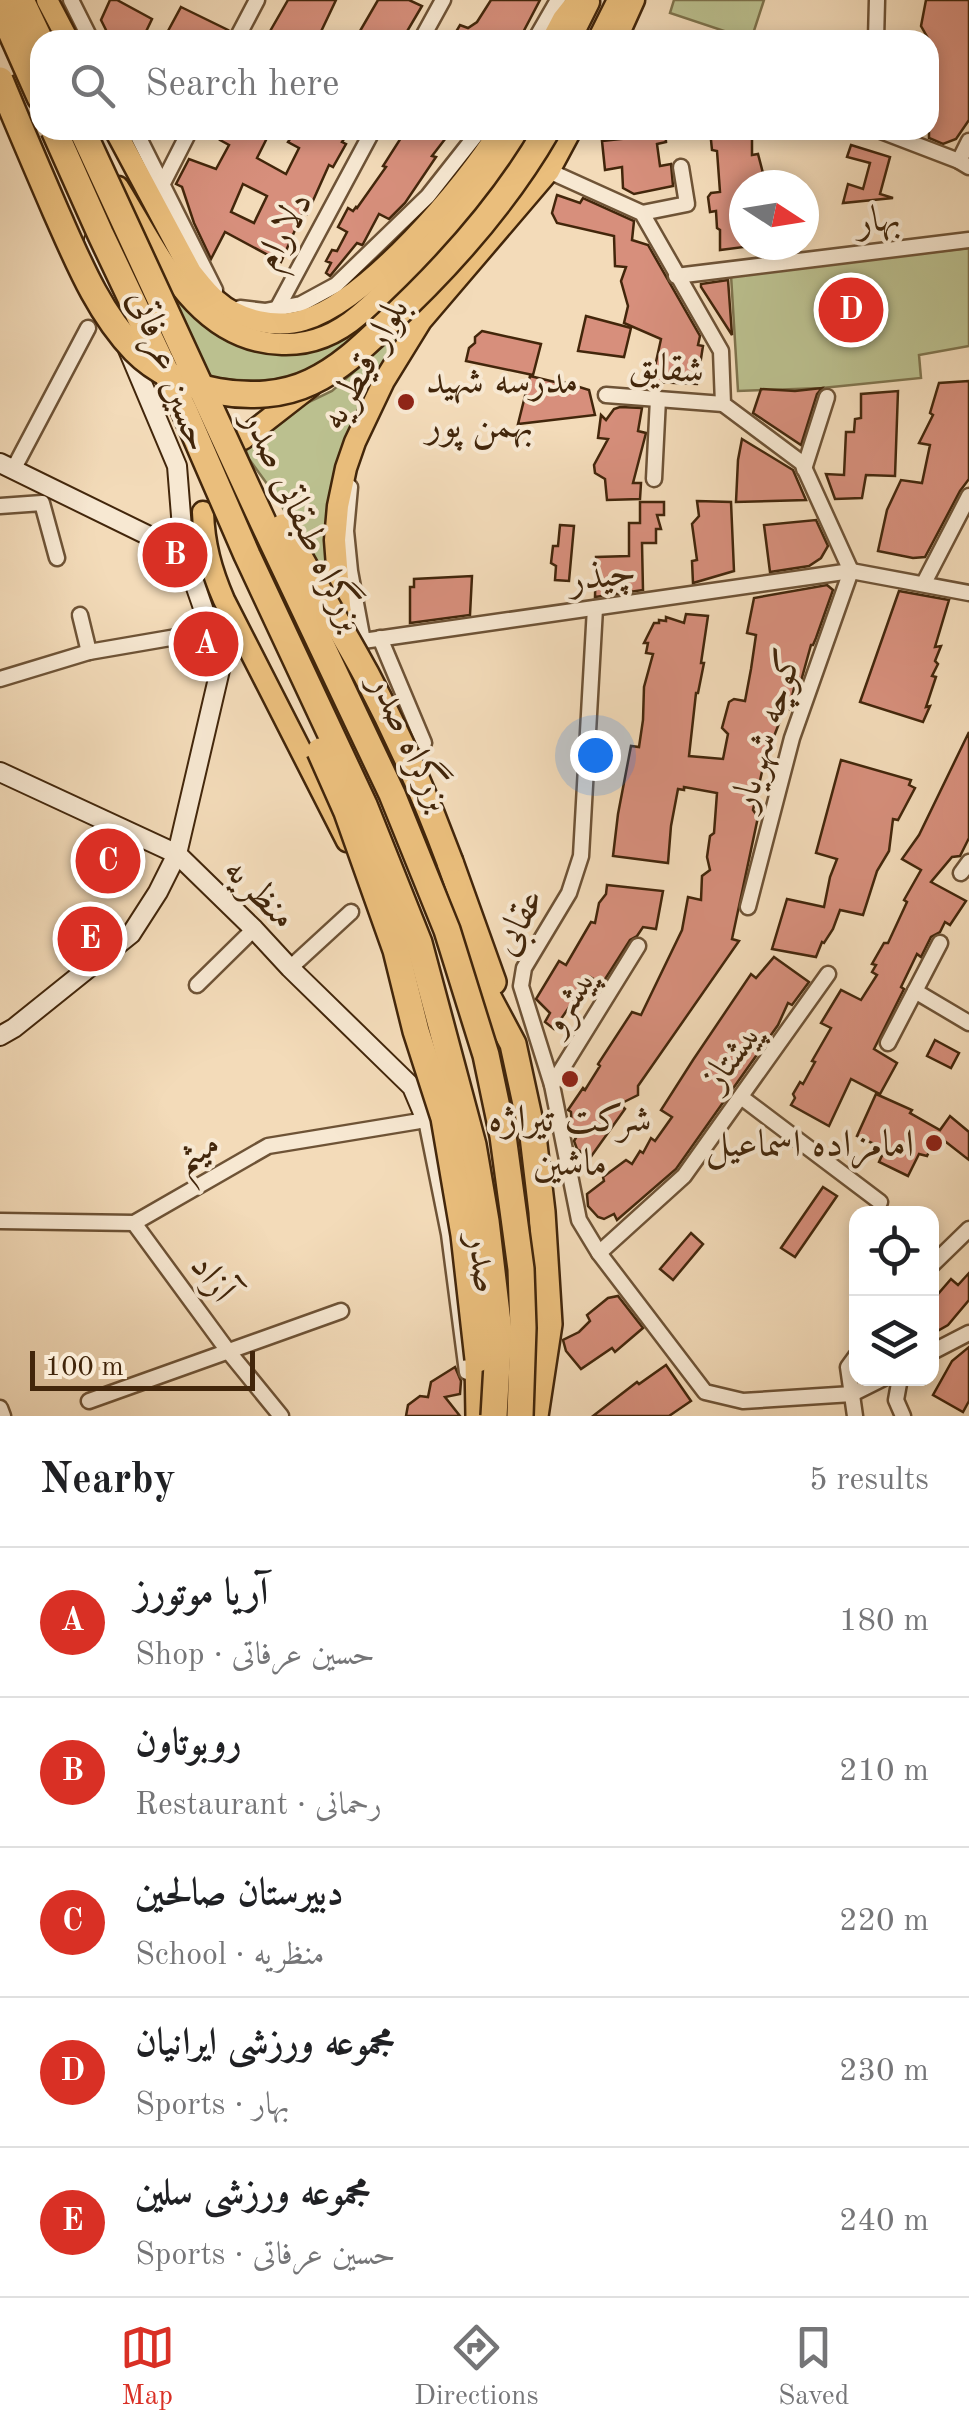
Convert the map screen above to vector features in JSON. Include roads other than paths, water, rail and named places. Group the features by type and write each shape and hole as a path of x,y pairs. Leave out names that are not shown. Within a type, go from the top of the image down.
{"highway":[{"path":"23,0 37,30"},
{"path":"0,7 30,74"},
{"path":"0,28 30,96"},
{"path":"0,80 69,242 106,314 135,350 162,371 195,385 232,392 292,389 339,366 411,302 488,216 541,140"},
{"name":"بزرگراه صدر","path":"49,140 94,240 174,400 360,807 414,945 470,1145 482,1222 490,1332 482,1416"},
{"name":"بزرگراه طبقاتی صدر","path":"58,140 364,805 424,960 473,1144 483,1202 499,1331 494,1416"},
{"name":"بزرگراه صدر","path":"88,140 396,792 451,928 513,1044 538,1174 549,1324 535,1416"},
{"name":"بزرگراه طبقاتی صدر","path":"88,140 234,437 263,522 392,794 468,994 500,1119 514,1208 523,1328 520,1416"},
{"path":"234,437 364,670 429,804 513,1044"},
{"path":"247,555 255,600 347,812 396,950 416,1031 444,1118 464,1235 482,1416"}],"main road":[{"path":"47,0 63,30"},
{"path":"564,20 578,0"},
{"path":"564,20 590,0"},
{"path":"603,30 618,0"},
{"path":"620,30 634,0"},
{"path":"89,140 174,278 195,305 220,326 260,342 308,343 332,334 359,316 458,218"},
{"path":"120,140 201,284 227,309 276,323 304,320 320,313 370,280 441,208 492,140"},
{"name":"بلوار قیطریه","path":"234,437 332,369 378,321 514,140"},
{"name":"بلوار قیطریه","path":"367,733 348,664 336,540 338,506 354,442 384,381 421,321 549,171 566,140"},
{"name":"حسین عرفاتی","path":"0,1036 132,934 177,854 220,670 184,553 177,466 137,377 107,293 94,240"},
{"path":"6,466 184,553"},
{"path":"203,512 210,567 224,600 410,965 448,1064"},
{"name":"منظریه","path":"0,772 177,854 412,1087 426,1120"},
{"path":"547,1416 549,1324"}],"street":[{"path":"72,0 86,30"},
{"path":"241,30 257,0"},
{"path":"426,30 443,0"},
{"path":"876,30 877,0"},
{"path":"140,140 202,268 225,302 252,310 301,304 322,294 356,268 428,196 472,140"},
{"path":"162,185 185,140"},
{"name":"دلارام","path":"277,309 368,140"},
{"path":"903,140 964,164 969,141"},
{"path":"549,171 642,212 686,204 681,167"},
{"path":"642,212 721,351 724,404 802,464 850,571"},
{"name":"بهار","path":"676,276 969,240"},
{"path":"6,466 88,328"},
{"name":"شقایق","path":"606,394 724,404"},
{"path":"804,469 827,397"},
{"path":"654,479 658,399"},
{"name":"چیذر","path":"354,442 346,531 362,641 850,571 969,593"},
{"path":"924,583 969,496"},
{"path":"0,506 42,503 58,558"},
{"name":"کوچه شهریار","path":"748,907 792,738 850,571"},
{"name":"عقابی","path":"594,608 581,856 570,893 524,968 521,986 552,1085 578,1220 598,1253"},
{"path":"80,614 88,652"},
{"path":"0,679 88,652 211,631"},
{"path":"380,638 424,743"},
{"path":"290,968 351,912"},
{"path":"197,985 254,929"},
{"path":"888,1043 940,943"},
{"name":"پیشرو","path":"552,1085 638,946"},
{"name":"پیشتاز","path":"598,1253 684,1176 828,974"},
{"path":"914,991 969,1023"},
{"path":"740,1097 880,1202"},
{"name":"میثم","path":"134,1223 268,1146 426,1120"},
{"name":"صدر","path":"426,1120 449,1234 468,1378 466,1416"},
{"path":"0,1221 134,1223"},
{"name":"آزاد","path":"134,1223 281,1416"},
{"path":"939,1258 969,1229"},
{"path":"598,1253 706,1392 743,1400 852,1394 868,1386"},
{"path":"89,1401 341,1311"},
{"path":"939,1348 969,1333"},
{"path":"851,1386 855,1416"},
{"path":"899,1386 896,1400 904,1416"},
{"path":"0,1408 3,1416"}],"place":[{"name":"مجموعه ورزشی ایرانیان","path":"851,310"},
{"name":"مدرسه شهید بهمن پور","path":"406,402"},
{"name":"روبوتاون","path":"175,555"},
{"name":"آریا موتورز","path":"206,644"},
{"name":"دبیرستان صالحین","path":"108,861"},
{"name":"مجموعه ورزشی سلین","path":"90,939"},
{"name":"شرکت تیراژه ماشین","path":"570,1079"},
{"name":"امامزاده اسماعیل","path":"934,1143"}]}
